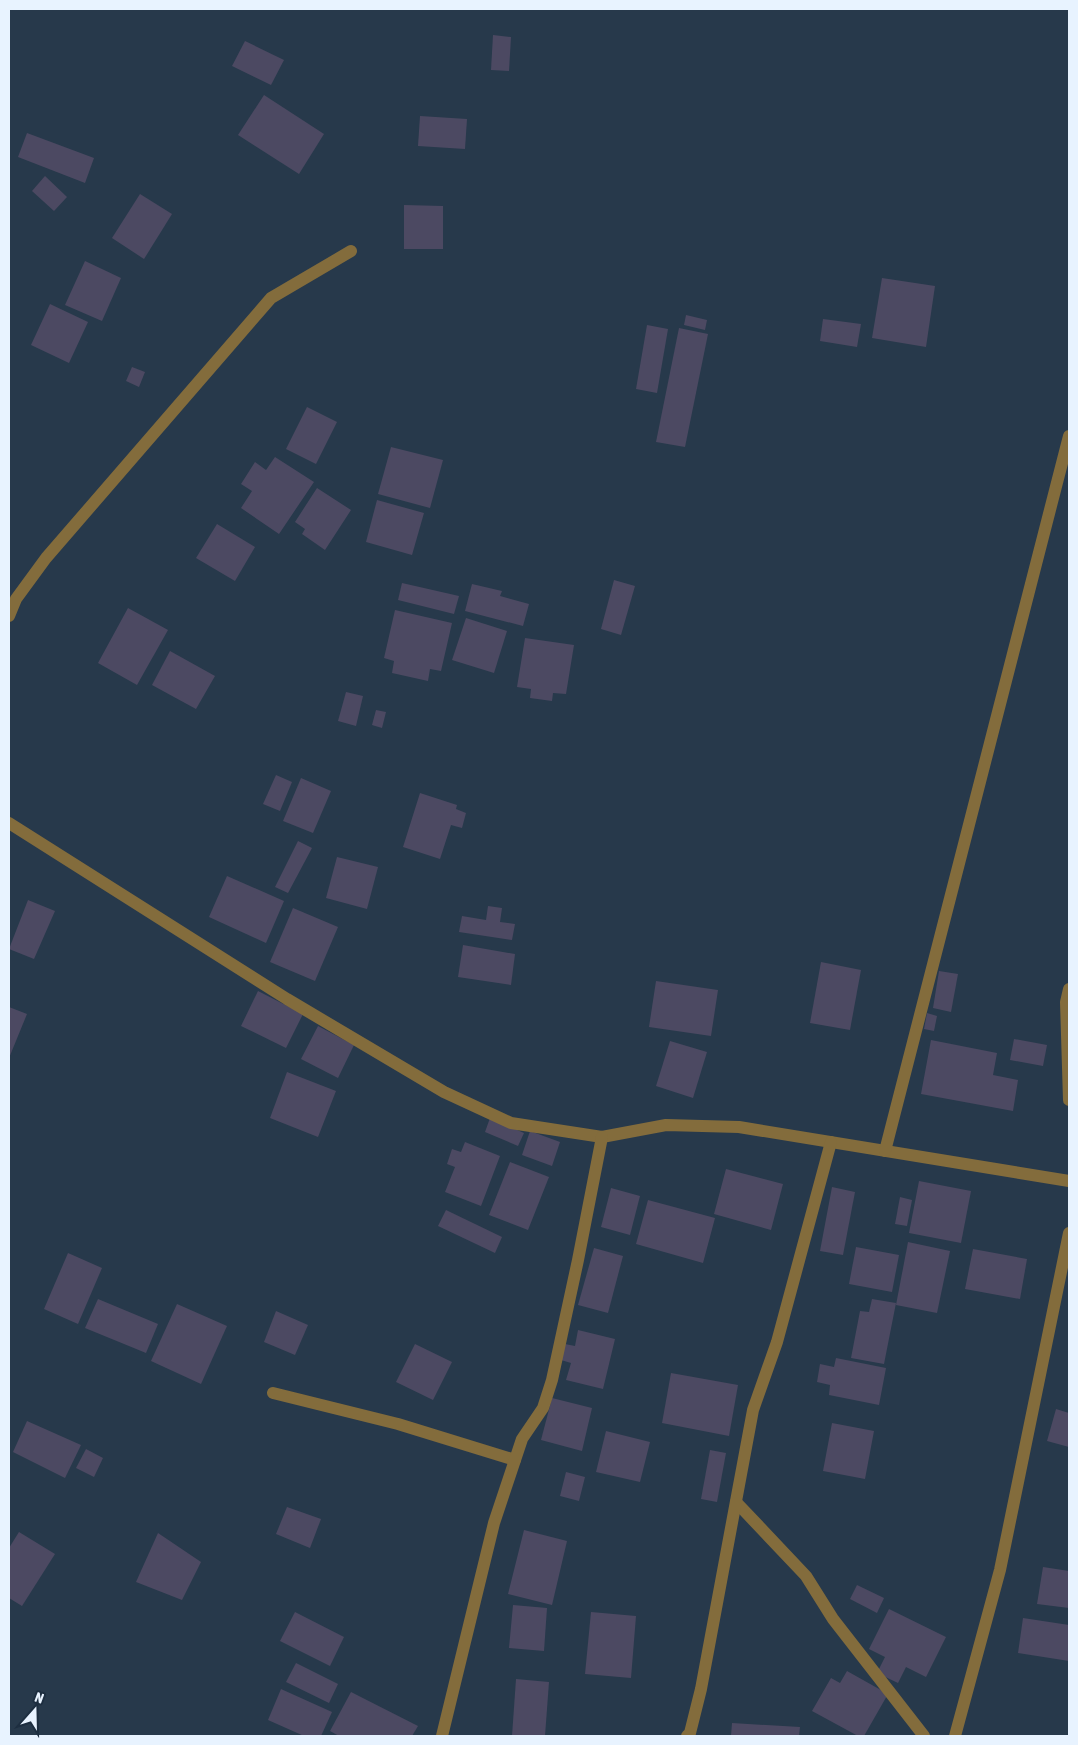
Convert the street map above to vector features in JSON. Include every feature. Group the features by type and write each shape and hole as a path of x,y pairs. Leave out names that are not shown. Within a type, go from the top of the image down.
{"street":[{"path":"9,616 16,599 46,558 271,298 351,251"},
{"path":"885,1150 1069,436"},
{"path":"9,823 286,999 444,1092 511,1123 602,1137 666,1125 730,1127 1069,1180"},
{"path":"1069,989 1066,1002 1069,1100"},
{"path":"442,1736 494,1523 522,1439 543,1408 552,1380 602,1137"},
{"path":"687,1736 690,1733 702,1689 753,1410 777,1342 831,1142"},
{"path":"955,1736 1000,1570 1069,1233"},
{"path":"273,1394 398,1424 515,1460"},
{"path":"736,1502 806,1576 833,1619 924,1736"}],"building":[{"path":"493,35 511,37 509,71 491,70"},
{"path":"245,41 284,60 271,85 232,66"},
{"path":"264,95 324,134 299,174 238,135"},
{"path":"420,116 467,119 465,149 418,146"},
{"path":"27,133 94,158 85,183 18,157"},
{"path":"45,176 67,197 54,211 32,191"},
{"path":"140,194 172,214 144,259 112,238"},
{"path":"404,205 443,206 443,249 404,249"},
{"path":"85,261 121,278 102,321 65,305"},
{"path":"882,278 935,286 926,347 872,338"},
{"path":"50,304 88,322 69,363 31,345"},
{"path":"686,315 707,320 705,330 684,325"},
{"path":"823,319 861,324 857,347 820,341"},
{"path":"647,325 668,329 657,393 636,389"},
{"path":"679,328 708,334 685,447 656,442"},
{"path":"132,367 145,372 139,387 126,381"},
{"path":"307,407 337,422 316,464 286,449"},
{"path":"391,447 443,460 430,508 378,494"},
{"path":"275,457 314,482 279,534 241,508 252,491 241,484 255,462 266,470"},
{"path":"317,488 351,510 325,550 302,534 305,529 295,522"},
{"path":"377,500 424,513 412,555 366,542"},
{"path":"217,524 255,547 235,581 196,558"},
{"path":"614,580 635,586 621,635 601,629"},
{"path":"402,583 459,596 454,614 398,600"},
{"path":"472,584 502,591 500,596 529,604 523,626 465,611"},
{"path":"128,608 168,630 137,685 98,663"},
{"path":"395,610 452,623 441,671 430,669 428,681 392,673 394,661 384,658"},
{"path":"466,618 507,631 494,673 452,660"},
{"path":"525,638 574,645 566,694 553,693 552,701 530,698 531,689 517,687"},
{"path":"170,651 215,676 196,709 152,685"},
{"path":"346,692 363,696 356,726 338,721"},
{"path":"376,710 386,712 382,728 372,725"},
{"path":"276,775 292,782 280,811 263,804"},
{"path":"301,778 331,791 313,833 283,821"},
{"path":"420,793 457,805 456,809 466,813 462,828 451,825 440,859 403,847"},
{"path":"298,841 312,848 288,893 275,887"},
{"path":"337,857 378,867 367,909 326,898"},
{"path":"227,876 284,901 266,943 209,917"},
{"path":"28,900 55,911 34,959 9,949"},
{"path":"488,906 502,908 500,922 515,924 512,940 459,932 462,916 486,920"},
{"path":"293,908 338,927 315,981 270,962"},
{"path":"463,945 515,954 511,985 458,977"},
{"path":"821,962 861,970 850,1030 810,1023"},
{"path":"939,971 958,974 951,1012 933,1008"},
{"path":"656,981 718,990 711,1036 649,1027"},
{"path":"258,991 303,1014 286,1048 241,1026"},
{"path":"9,1007 27,1014 9,1058"},
{"path":"927,1013 937,1016 934,1031 924,1029"},
{"path":"318,1026 354,1045 338,1078 301,1059"},
{"path":"1014,1039 1047,1045 1043,1066 1010,1060"},
{"path":"931,1040 997,1053 993,1075 1018,1080 1013,1111 921,1094"},
{"path":"670,1041 707,1052 693,1098 656,1086"},
{"path":"287,1072 336,1091 318,1137 270,1118"},
{"path":"490,1118 524,1133 518,1146 485,1132"},
{"path":"530,1131 560,1142 552,1166 522,1155"},
{"path":"465,1142 500,1156 481,1206 445,1192 455,1167 447,1164 452,1149 461,1152"},
{"path":"510,1162 549,1177 528,1230 489,1215"},
{"path":"726,1169 783,1184 771,1230 714,1214"},
{"path":"919,1181 971,1191 961,1243 909,1233"},
{"path":"832,1187 855,1192 843,1255 820,1251"},
{"path":"611,1188 640,1196 630,1235 601,1227"},
{"path":"900,1197 912,1200 907,1226 895,1224"},
{"path":"648,1200 715,1218 703,1263 636,1244"},
{"path":"446,1210 502,1237 495,1253 438,1226"},
{"path":"908,1242 950,1251 937,1313 896,1305"},
{"path":"856,1247 899,1255 892,1292 849,1284"},
{"path":"594,1248 623,1256 608,1313 578,1305"},
{"path":"973,1249 1027,1259 1020,1299 965,1289"},
{"path":"68,1253 102,1268 78,1324 44,1309"},
{"path":"98,1299 158,1324 146,1353 85,1328"},
{"path":"872,1299 896,1303 884,1364 851,1358 860,1311 869,1312"},
{"path":"177,1304 227,1326 201,1384 151,1361"},
{"path":"276,1311 308,1325 295,1355 264,1342"},
{"path":"578,1330 615,1339 603,1389 566,1380 571,1363 561,1360 565,1344 575,1346"},
{"path":"415,1344 452,1362 433,1400 396,1382"},
{"path":"836,1358 886,1368 879,1405 829,1395 830,1385 817,1382 820,1364 834,1367"},
{"path":"671,1373 738,1385 729,1436 662,1423"},
{"path":"552,1398 592,1408 582,1451 541,1440"},
{"path":"1056,1409 1069,1413 1069,1447 1047,1441"},
{"path":"27,1421 81,1445 65,1478 13,1452"},
{"path":"832,1423 874,1431 865,1479 823,1471"},
{"path":"606,1431 650,1442 640,1482 596,1472"},
{"path":"86,1449 103,1458 94,1477 76,1468"},
{"path":"710,1450 726,1453 717,1502 701,1499"},
{"path":"566,1472 585,1477 579,1501 560,1496"},
{"path":"287,1507 321,1519 310,1548 276,1534"},
{"path":"524,1530 567,1541 552,1605 508,1594"},
{"path":"19,1532 55,1554 22,1606 9,1598 9,1548"},
{"path":"158,1533 201,1562 182,1600 136,1582"},
{"path":"1043,1567 1069,1571 1069,1608 1037,1604"},
{"path":"857,1585 884,1598 877,1613 850,1599"},
{"path":"513,1605 547,1608 544,1651 509,1648"},
{"path":"889,1609 946,1637 926,1677 906,1667 898,1683 877,1673 885,1657 869,1649"},
{"path":"295,1612 344,1637 330,1666 280,1641"},
{"path":"591,1612 636,1616 631,1678 585,1674"},
{"path":"1023,1618 1069,1625 1069,1661 1018,1653"},
{"path":"296,1663 338,1684 329,1703 286,1682"},
{"path":"847,1671 888,1694 864,1736 858,1736 812,1711 831,1678 840,1683"},
{"path":"516,1679 549,1682 545,1736 512,1736"},
{"path":"281,1689 332,1712 321,1736 304,1736 268,1720"},
{"path":"351,1692 418,1726 412,1736 339,1736 330,1731"},
{"path":"732,1723 800,1727 799,1736 731,1736"}]}
